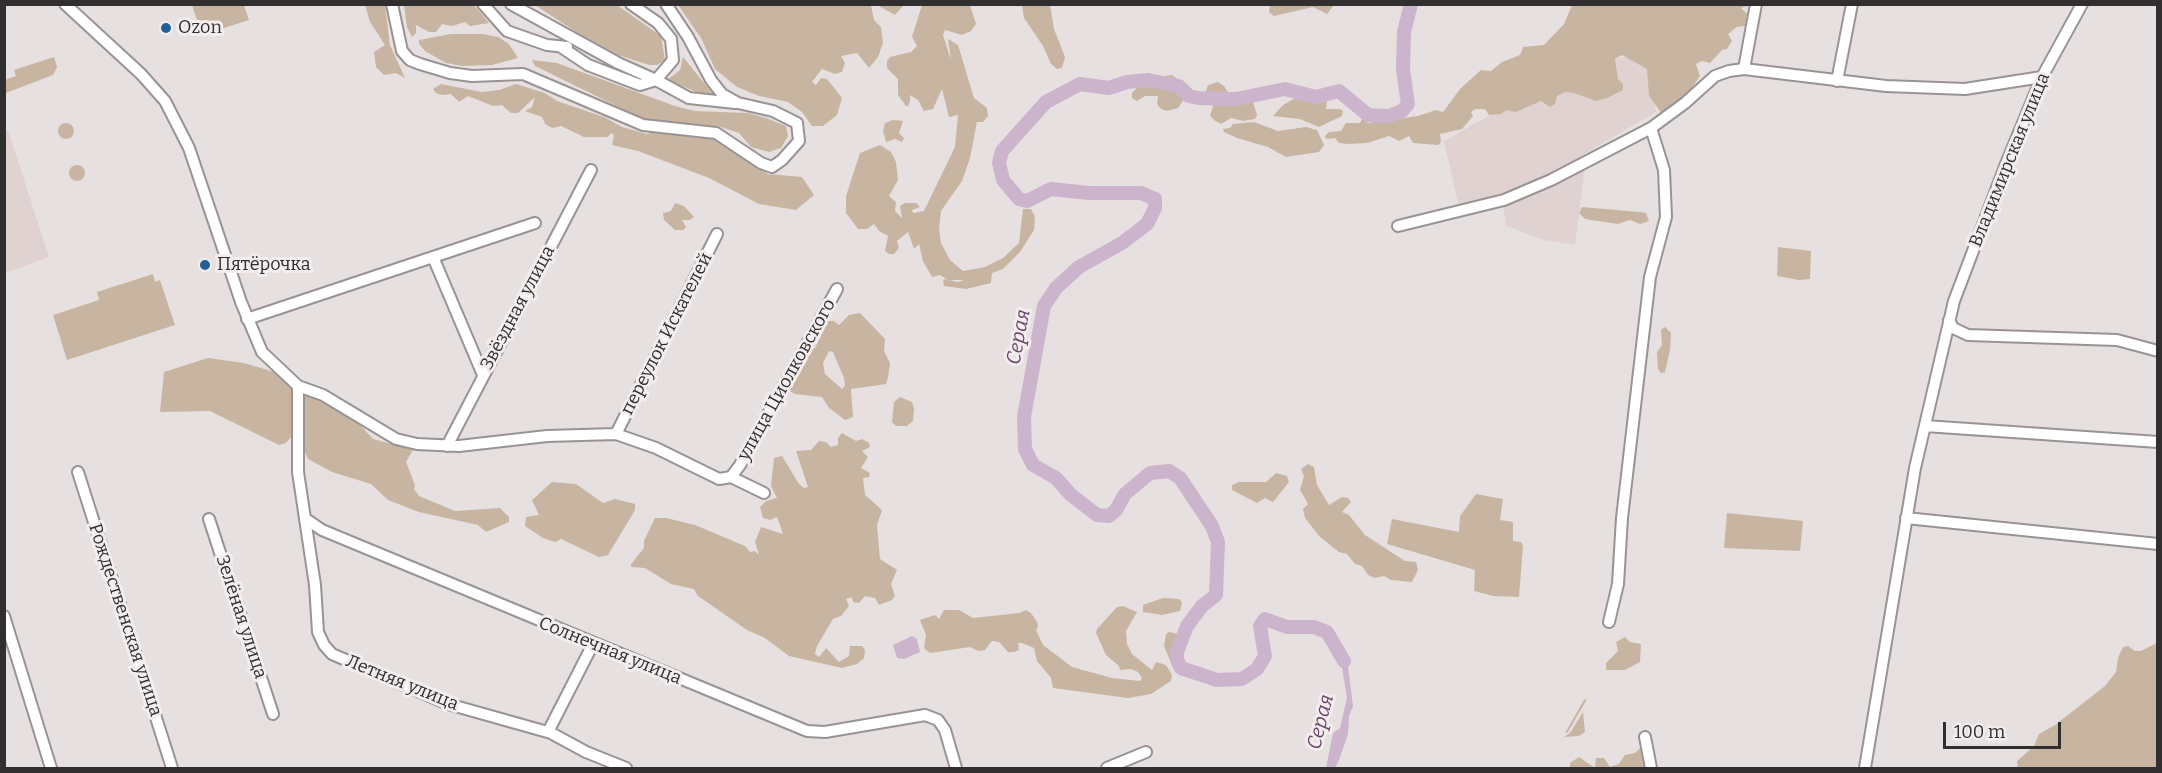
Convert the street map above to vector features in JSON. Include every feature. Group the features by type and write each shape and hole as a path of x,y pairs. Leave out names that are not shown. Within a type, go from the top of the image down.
{"street":[{"path":"65,4 141,74 165,101 189,148 247,319 262,352 298,387"},
{"path":"392,4 402,51 410,60 420,64 450,73 472,76 523,74 643,125 716,133 751,159 772,166 790,153 800,141 797,123 780,114 738,103 689,98 595,52 511,4"},
{"path":"483,4 507,31 561,47 595,52"},
{"path":"561,47 588,65 640,85 656,80 673,60 671,39 658,23 631,4"},
{"path":"666,4 688,36 711,80 722,94 738,103"},
{"path":"1744,69 1756,4"},
{"path":"1837,81 1852,4"},
{"name":"Владимирская улица","path":"1865,768 1906,518 1949,320 2006,164 2042,77 2082,4"},
{"path":"1398,226 1504,200 1551,180 1651,128 1685,103 1715,76 1744,69 1886,86 1965,89 2042,77"},
{"path":"1609,622 1618,584 1622,518 1650,278 1666,218 1664,170 1651,128"},
{"name":"Звёздная улица","path":"447,446 591,170"},
{"path":"247,319 535,223"},
{"name":"переулок Искателей","path":"616,434 717,234"},
{"path":"433,257 483,375"},
{"name":"улица Циолковского","path":"298,387 323,394 396,439 417,444 447,446 547,436 616,434 656,448 719,479 731,477 740,465 837,289"},
{"path":"1949,320 1953,328 1968,335 2117,340 2157,351"},
{"name":"Летняя улица","path":"298,387 298,472 306,519 318,632 324,645 332,654 448,704 548,732 626,768"},
{"path":"1925,426 2157,442"},
{"name":"Рождественская улица","path":"78,472 172,768"},
{"path":"731,477 764,493"},
{"path":"1906,518 2157,544"},
{"name":"Зелёная улица","path":"209,519 273,714"},
{"name":"Солнечная улица","path":"306,519 322,530 807,731 825,732 925,716 938,720 945,730 956,768"},
{"path":"4,616 51,768"},
{"path":"548,732 593,644"},
{"path":"1645,737 1651,768"},
{"path":"1107,768 1146,752"}],"shaded area":[{"path":"192,5 244,5 249,20 202,35"},
{"path":"365,5 385,5 390,45 405,78 396,73 384,75 376,67 374,52 385,45 370,22"},
{"path":"404,5 474,5 489,23 470,26 465,22 452,26 442,24 436,32 429,32 416,25 416,33 412,37 407,27"},
{"path":"535,5 617,5 661,36 665,60 657,65 649,65 618,55 581,35"},
{"path":"678,5 871,5 874,20 881,27 883,43 878,57 869,68 857,53 841,56 845,63 842,72 835,74 822,69 812,82 816,85 821,78 827,79 842,98 837,115 823,126 812,126 802,112 788,102 759,96 737,87 715,69 701,38"},
{"path":"877,5 904,5 895,15"},
{"path":"922,5 970,5 976,24 971,31 962,35 945,30 943,35 951,60 948,39 958,45 974,98 987,108 988,116 983,122 977,122 970,158 962,181 941,211 939,228 941,243 950,260 963,271 985,267 1003,258 1019,243 1023,209 1031,209 1035,217 1034,230 1020,252 1003,269 992,273 991,283 966,289 944,286 944,279 948,280 940,275 932,277 923,261 919,244 914,249 908,232 897,241 899,248 894,254 889,254 885,251 888,236 879,231 874,224 867,229 858,229 846,213 846,196 860,153 880,145 891,152 896,162 898,180 889,196 896,202 895,211 902,218 900,206 905,203 916,203 920,207 912,210 913,213 924,211 955,147 958,115 949,117 942,89 933,109 924,111 918,100 910,95 910,101 906,106 898,95 898,79 887,68 887,61 890,57 911,52 917,46 912,37"},
{"path":"1022,5 1050,5 1054,29 1065,57 1062,68 1057,69 1051,64 1043,46 1024,18"},
{"path":"1270,5 1334,5 1327,14 1313,7 1274,16 1269,12"},
{"path":"1572,5 1751,5 1741,8 1747,14 1745,26 1737,27 1728,34 1732,41 1727,49 1722,50 1710,63 1702,61 1696,64 1700,76 1692,88 1682,100 1662,114 1649,96 1647,69 1622,55 1615,59 1618,79 1623,84 1623,90 1607,98 1596,101 1565,92 1557,96 1555,104 1550,107 1541,101 1516,112 1507,110 1501,114 1489,115 1485,109 1475,109 1471,112 1473,116 1462,129 1440,134 1441,142 1438,145 1413,143 1409,136 1399,141 1389,136 1367,143 1348,144 1339,143 1335,138 1326,139 1325,136 1329,132 1341,131 1346,123 1360,123 1362,119 1368,123 1418,116 1436,110 1443,112 1460,89 1481,70 1491,71 1502,62 1520,55 1523,47 1544,45 1564,24"},
{"path":"451,34 483,34 498,37 509,44 518,58 492,65 462,66 446,63 425,51 419,44 419,40"},
{"path":"1648,53 1656,112 1530,186 1459,207 1444,141 1503,108 1614,59"},
{"path":"54,57 57,67 53,75 6,93 5,80 16,76 14,70"},
{"path":"683,57 713,94 707,96 667,80 680,70"},
{"path":"532,60 557,63 675,106 695,111 748,113 766,118 786,126 788,136 781,148 769,152 751,147 739,133 721,127 643,119 535,66"},
{"path":"1172,75 1180,81 1184,89 1185,98 1178,108 1167,111 1161,109 1157,104 1158,96 1145,96 1137,101 1132,98 1132,93 1139,86 1147,85 1154,78"},
{"path":"1218,82 1224,86 1232,99 1240,100 1240,105 1253,102 1257,115 1255,119 1243,121 1231,118 1221,124 1210,116 1213,106 1209,101 1213,96 1206,92 1208,85"},
{"path":"441,84 482,92 499,90 516,84 545,93 557,101 604,117 622,127 647,134 661,130 687,137 711,138 768,174 802,177 814,195 796,210 759,204 709,178 638,151 612,145 614,136 612,133 607,137 584,137 561,126 552,128 545,124 542,117 525,111 532,107 535,97 518,113 511,113 502,105 493,106 468,96 459,102 451,94 436,93 433,89"},
{"path":"1299,96 1312,102 1321,98 1327,102 1326,109 1340,109 1343,111 1342,116 1319,127 1300,119 1273,116 1283,105"},
{"path":"893,120 903,121 899,133 904,138 902,142 895,139 886,142 883,131 885,123"},
{"path":"1254,122 1278,131 1306,127 1317,130 1324,145 1319,152 1286,157 1268,147 1237,138 1224,132 1223,129 1230,128 1233,124"},
{"path":"66,123 74,131 66,139 58,131"},
{"path":"8,130 49,257 5,273 4,131"},
{"path":"77,165 85,173 77,181 69,173"},
{"path":"1585,166 1575,245 1544,240 1506,226 1503,204 1571,178 1572,173"},
{"path":"675,203 684,206 694,217 690,220 682,220 686,227 683,230 675,230 664,220 663,213 671,211"},
{"path":"1582,207 1646,213 1649,221 1640,224 1630,220 1618,224 1585,219 1579,213"},
{"path":"1778,247 1811,251 1810,279 1799,280 1777,276"},
{"path":"153,274 155,282 160,280 175,325 67,360 53,315 99,300 97,292"},
{"path":"860,313 885,339 884,351 890,363 886,384 851,389 853,417 845,420 829,408 822,397 795,394 788,390 788,386 796,380 802,355 815,348 828,321 834,321 839,325 849,315","holes":["829,351 833,352 844,378 845,386 842,389 825,374 823,363"]},
{"path":"1665,327 1671,333 1670,350 1665,372 1661,373 1658,369 1657,352 1662,345 1661,330"},
{"path":"208,358 244,363 278,373 291,386 294,425 292,436 286,443 279,445 210,411 160,412 164,372"},
{"path":"301,393 316,396 362,427 373,439 413,450 406,462 415,485 414,489 419,496 455,511 500,508 509,517 509,522 486,532 478,525 419,512 388,500 371,484 332,472 308,459 304,450"},
{"path":"900,397 912,402 914,409 913,421 907,426 896,426 892,422 894,402"},
{"path":"842,433 856,441 862,439 869,443 870,447 862,451 868,457 861,468 870,473 869,477 863,478 865,495 882,510 877,525 880,559 897,570 891,584 895,596 892,600 879,605 875,598 865,596 859,603 853,602 852,597 846,599 849,606 841,616 833,619 817,646 815,654 819,657 826,648 839,662 849,656 850,646 862,646 865,650 864,658 857,664 842,668 789,656 765,638 747,630 698,596 694,589 671,584 645,568 631,567 644,548 644,541 655,518 666,518 695,525 745,546 750,552 755,551 759,555 755,542 761,527 783,534 777,517 770,520 763,518 760,507 766,501 777,498 771,486 774,458 782,456 799,484 804,488 808,487 796,451 811,450 819,441 826,442 831,447 838,445 838,438"},
{"path":"1308,464 1314,467 1317,485 1329,505 1342,497 1348,498 1351,502 1342,512 1349,515 1365,535 1405,561 1416,562 1418,570 1412,582 1391,580 1384,576 1374,578 1368,575 1362,566 1355,564 1347,554 1339,552 1320,537 1305,518 1303,509 1308,504 1300,490 1304,476 1301,469"},
{"path":"1276,473 1287,476 1289,482 1273,502 1265,498 1257,503 1232,490 1232,485 1239,482 1266,482"},
{"path":"552,482 576,484 603,503 615,499 635,504 635,510 608,555 599,557 561,539 555,542 543,538 525,526 526,517 539,515 532,500"},
{"path":"1476,494 1503,499 1500,520 1513,522 1513,541 1521,542 1523,546 1519,597 1493,596 1474,591 1475,570 1387,544 1392,519 1459,532 1460,516"},
{"path":"1727,513 1803,521 1800,551 1724,548"},
{"path":"1163,598 1179,599 1182,602 1180,611 1162,615 1143,612 1143,605"},
{"path":"1123,606 1137,612 1126,631 1127,644 1132,654 1152,670 1156,662 1166,665 1172,675 1171,681 1151,694 1128,698 1053,688 1051,678 1037,661 1034,648 1022,643 1018,643 1019,650 1014,652 1008,652 999,642 992,641 985,650 978,651 970,647 930,653 924,648 926,635 920,620 935,615 939,619 944,610 959,610 973,618 1019,613 1026,610 1037,622 1036,630 1043,645 1072,667 1112,678 1140,681 1142,678 1138,672 1131,669 1120,670 1119,666 1106,655 1096,633 1117,607"},
{"path":"1169,632 1178,634 1177,640 1183,647 1184,652 1177,666 1172,665 1164,646 1166,634"},
{"path":"912,636 917,639 920,652 904,659 897,658 893,645"},
{"path":"1625,637 1630,642 1641,644 1640,662 1625,670 1606,670 1606,663 1618,651 1616,642"},
{"path":"2157,643 2157,768 2018,768 2017,761 2034,746 2039,734 2055,725 2105,686 2116,672 2118,658 2123,647 2128,646 2135,651 2141,651"},
{"path":"1337,645 1348,666 1353,706 1349,716 1348,734 1339,760 1335,768 1326,768 1333,733 1340,728 1347,698 1342,667 1331,648"},
{"path":"1587,699 1568,732 1565,733 1584,700"},
{"path":"1583,712 1585,732 1579,736 1564,737 1570,733"},
{"path":"1640,748 1646,751 1648,759 1645,768 1595,768 1596,758 1604,758 1610,767 1619,764 1625,755 1635,753"},
{"path":"1579,757 1595,768 1570,768 1570,763"}],"waterway":[{"name":"Серая","path":"1344,661 1327,632 1314,627 1287,627 1265,619 1260,626 1265,656 1257,669 1242,679 1217,680 1181,668 1177,660 1177,652 1187,626 1202,606 1216,595 1218,542 1212,526 1180,478 1169,471 1150,473 1125,494 1116,510 1109,516 1097,515 1071,495 1056,478 1033,465 1025,449 1024,417 1044,306 1056,288 1079,267 1122,243 1147,224 1155,208 1155,199 1141,193 1089,193 1051,189 1027,201 1019,199 1003,180 999,163 1002,151 1046,102 1080,84 1109,88 1127,82 1148,80 1179,86 1189,96 1198,98 1236,99 1285,89 1316,97 1339,91 1368,115 1389,116 1402,111 1408,104 1403,70 1404,32 1411,4"}],"place":[{"name":"Ozon","path":"166,28"},
{"name":"Пятёрочка","path":"205,265"}]}
